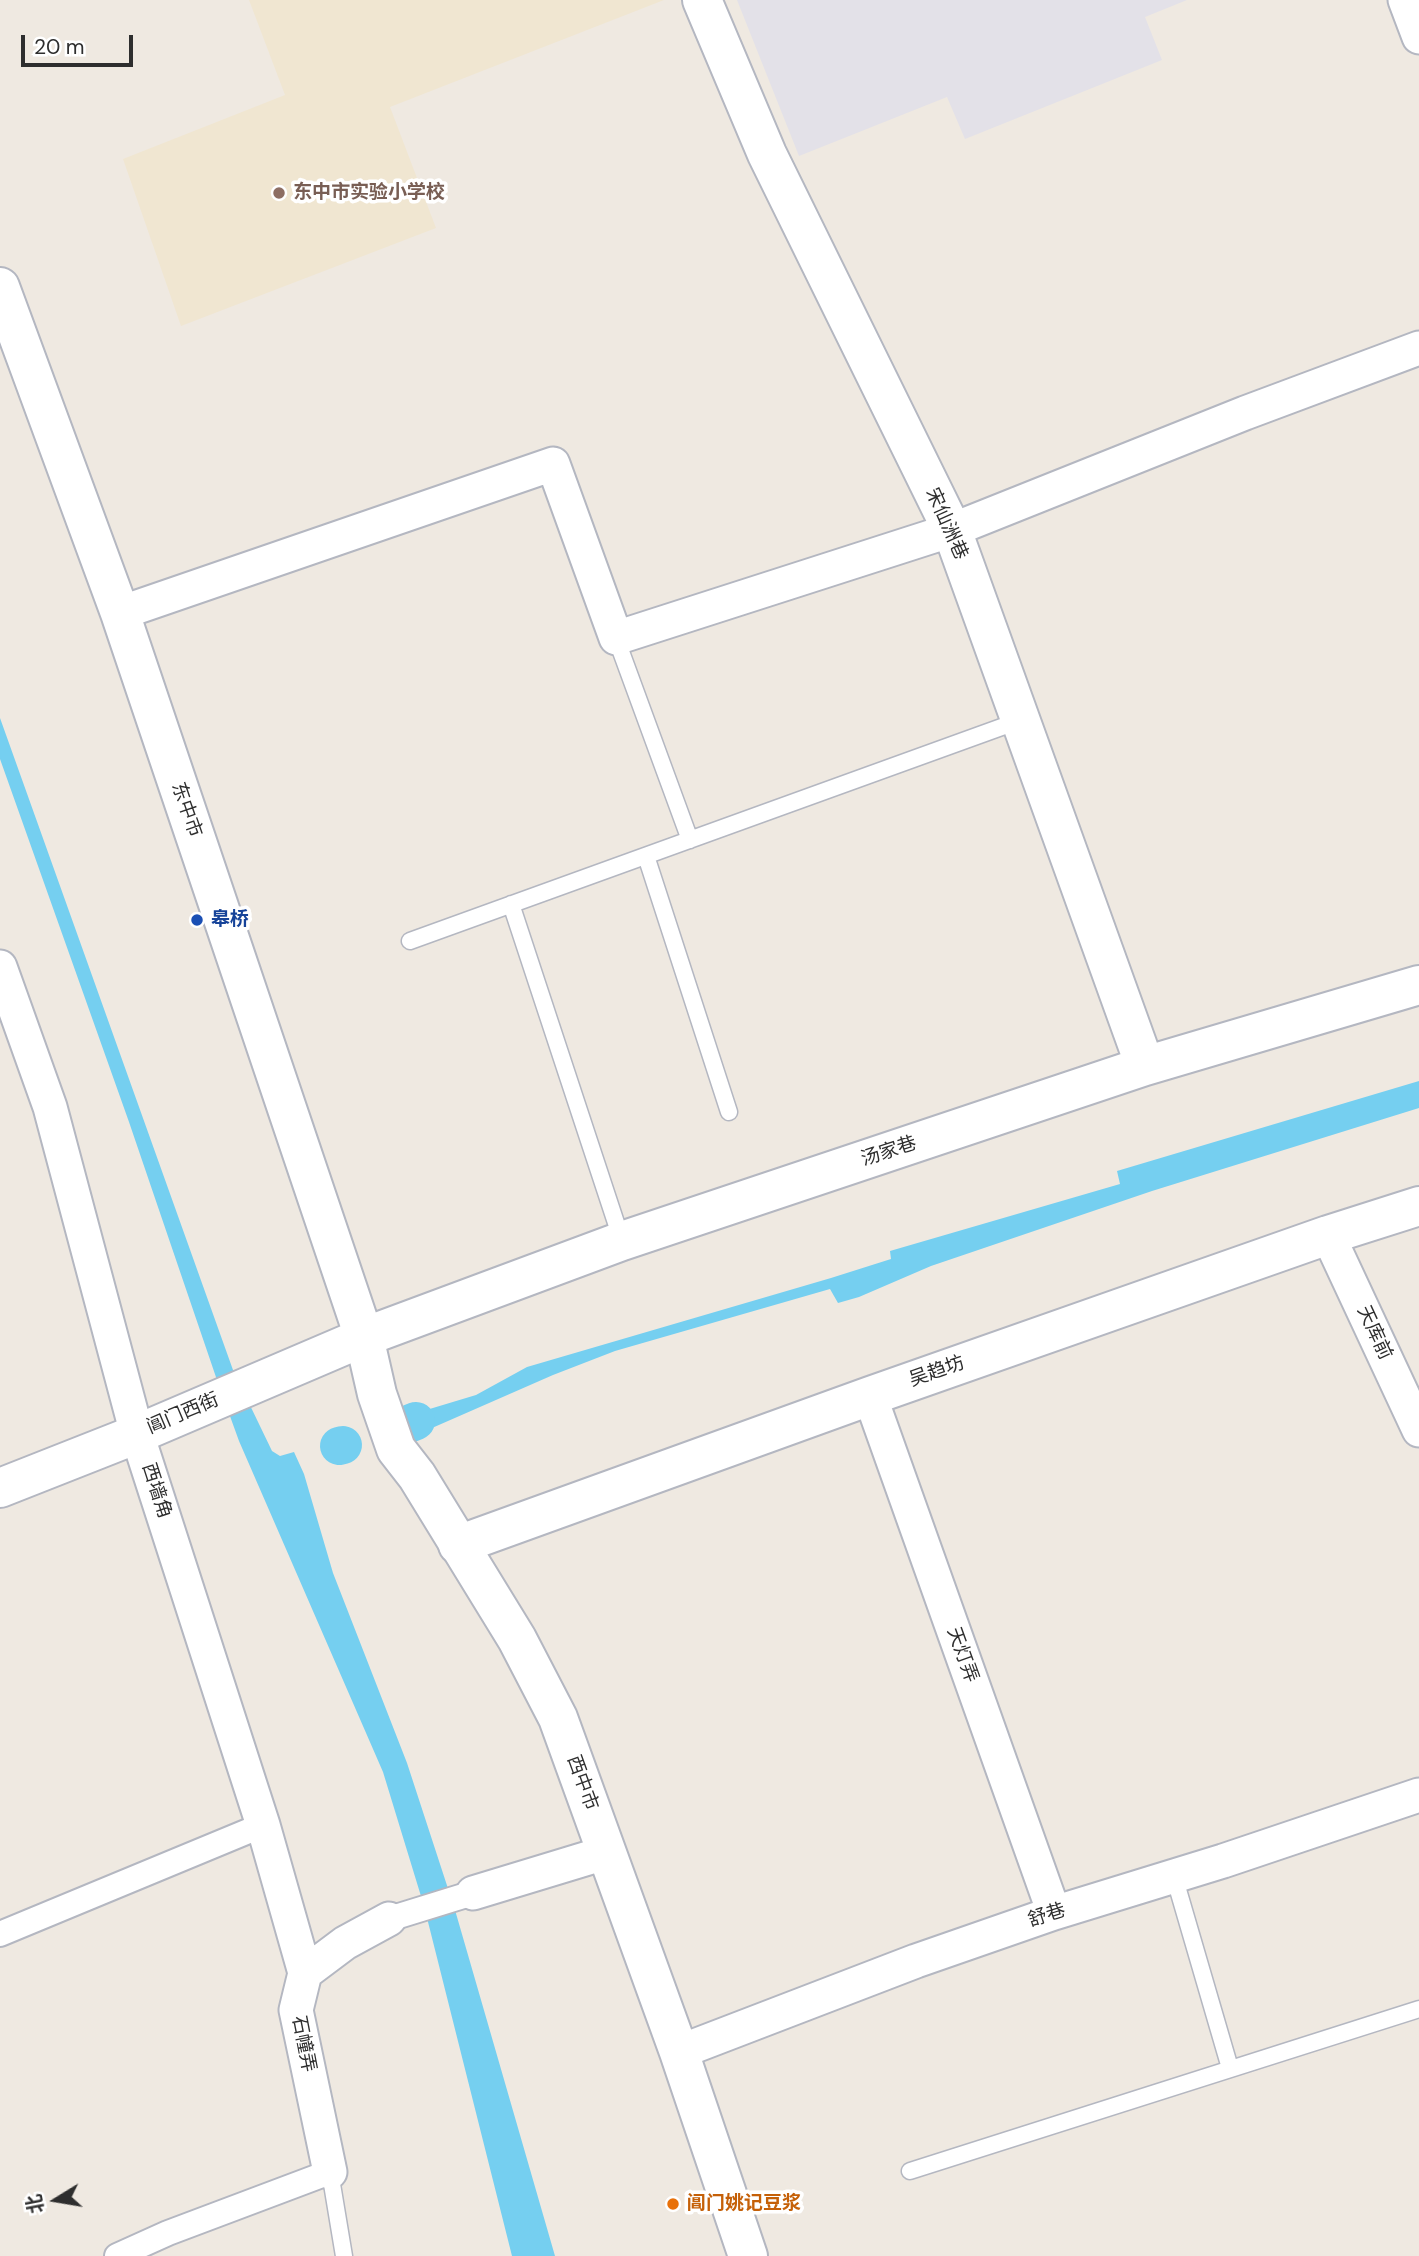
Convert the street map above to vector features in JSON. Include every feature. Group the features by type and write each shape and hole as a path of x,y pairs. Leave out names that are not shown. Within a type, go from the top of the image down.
{"street":[{"name":"宋仙洲巷","path":"702,0 767,154 952,530 1145,1066"},
{"path":"1405,0 1419,37"},
{"name":"东中市","path":"0,287 120,613 365,1336"},
{"path":"120,613 553,464 616,638 952,530 1419,348"},
{"name":"西墙角","path":"1,972 50,1107 137,1434 263,1825 305,1973"},
{"name":"汤家巷","path":"365,1336 622,1241 1145,1066 1419,985"},
{"name":"吴趋坊","path":"458,1545 870,1396 1328,1235 1419,1206"},
{"name":"天库前","path":"1328,1235 1419,1430"},
{"name":"阊门西街","path":"0,1488 137,1434 365,1336"},
{"name":"西中市","path":"365,1336 377,1394 396,1449 418,1476 531,1662 570,1748 679,2052 748,2256"},
{"name":"天灯弄","path":"870,1396 1054,1913"},
{"name":"舒巷","path":"679,2052 916,1961 1054,1913 1419,1795"},
{"path":"0,1934 263,1825"},
{"path":"305,1973 345,1943 389,1919 608,1852"},
{"name":"石幢弄","path":"305,1973 296,2010 330,2172"},
{"path":"117,2256 167,2233 330,2172"}],"lane":[{"path":"616,638 690,841"},
{"path":"410,941 1021,720"},
{"path":"646,856 729,1112"},
{"path":"511,904 622,1241"},
{"path":"1174,1876 1230,2068"},
{"path":"910,2171 1419,2009"},
{"path":"330,2172 344,2256"}],"shaded area":[{"name":"东中市实验小学校","path":"249,0 664,0 390,107 436,228 181,326 123,159 285,95"},
{"path":"737,0 1187,0 1145,17 1162,60 965,139 947,97 799,156"}],"water":[{"path":"0,718 233,1370 272,1451 280,1456 294,1452 304,1474 333,1573 407,1763 455,1910 555,2256 512,2256 424,1906 383,1772 239,1441 0,759"},
{"path":"1419,1081 1419,1108 1152,1191 931,1266 859,1297 838,1303 830,1289 615,1351 432,1428 421,1430 413,1414 476,1395 527,1367 831,1278 891,1259 890,1251 1120,1184 1117,1171"}],"waterway":[{"path":"411,1423 416,1421"},
{"path":"339,1446 343,1445"}],"place":[{"name":"东中市实验小学校","path":"279,193"},
{"name":"皋桥","path":"197,920"},
{"name":"阊门姚记豆浆","path":"673,2204"}]}
